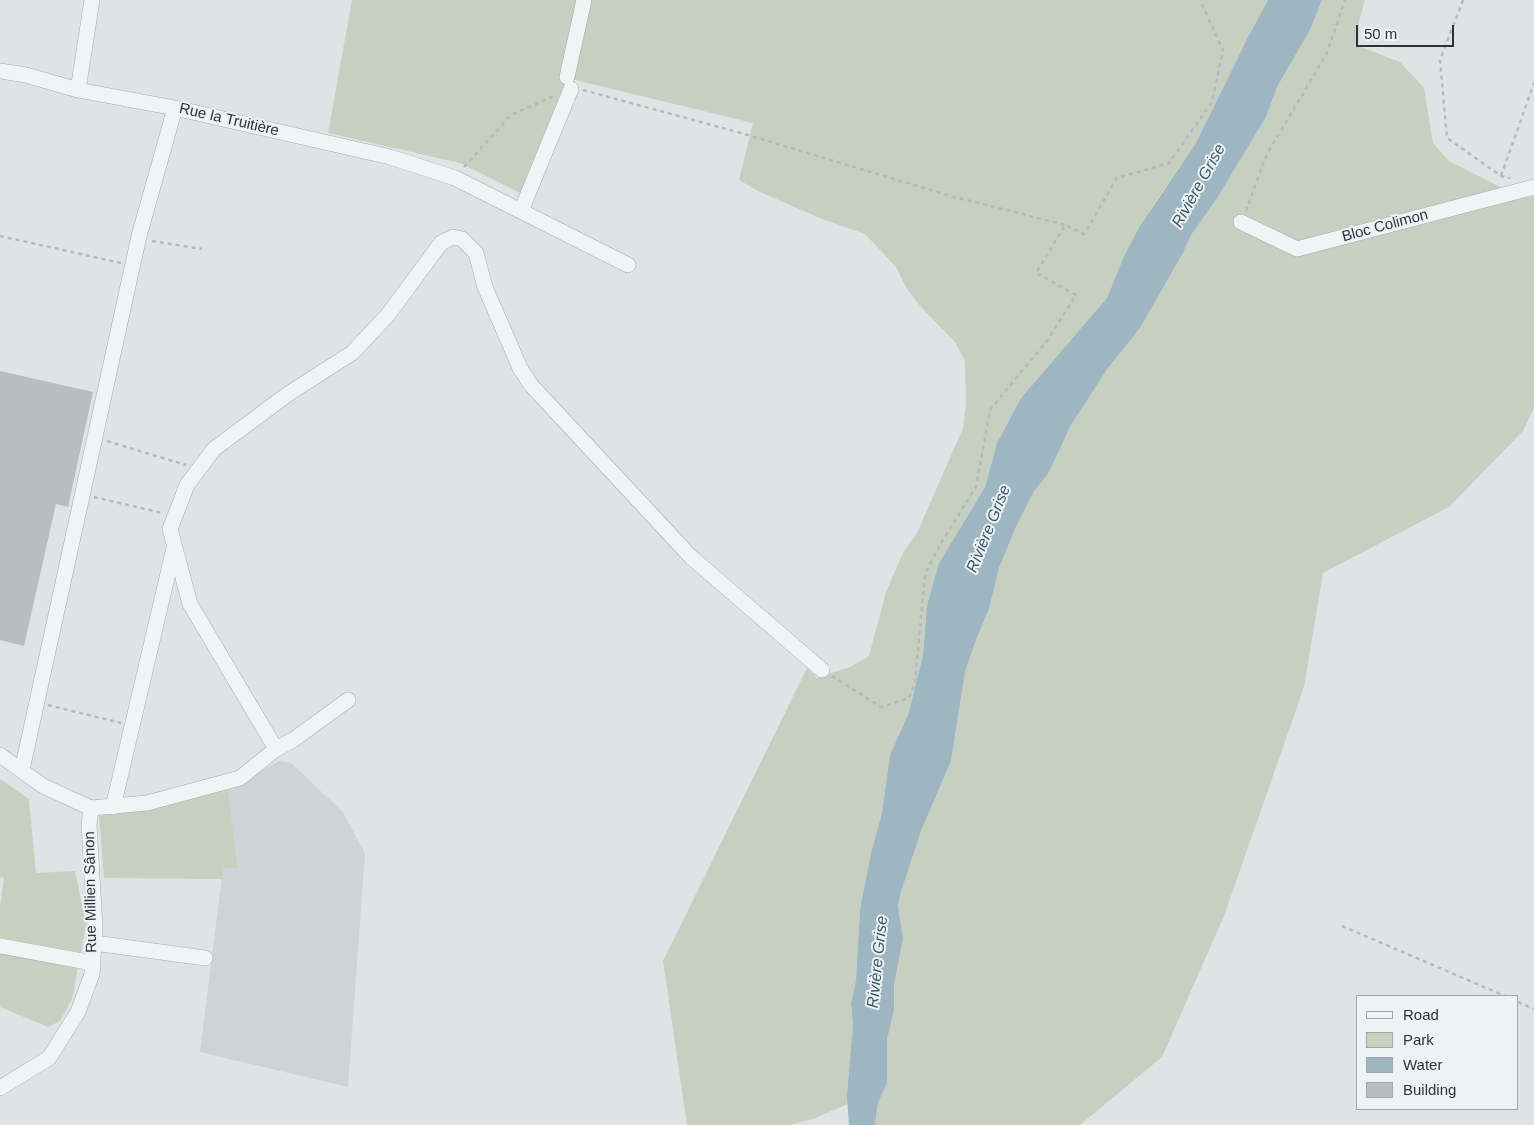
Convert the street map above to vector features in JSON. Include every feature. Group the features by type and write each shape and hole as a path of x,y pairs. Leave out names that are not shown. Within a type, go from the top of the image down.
{"street":[{"path":"78,90 92,0"},
{"path":"521,211 569,83 584,0"},
{"name":"Rue la Truitière","path":"0,71 26,75 78,90 175,108 390,157 456,178 628,266"},
{"path":"22,770 139,236 175,108"},
{"name":"Bloc Colimon","path":"1241,222 1298,249 1534,187"},
{"path":"276,749 190,604 170,530 187,485 214,449 288,394 352,353 387,316 441,243 453,236 462,239 476,254 485,287 520,368 531,385 691,557 822,670"},
{"path":"113,807 174,546"},
{"path":"0,755 43,786 91,808 147,802 240,778 276,749 293,740 348,700"},
{"name":"Rue Millien Sânon","path":"0,1088 49,1058 78,1012 92,974 94,943 89,825 91,808"},
{"path":"94,943 206,958"},
{"path":"0,946 93,963"}],"path":[{"path":"456,178 511,115 569,83 584,90 741,133 951,196 1065,225 1084,234 1117,178 1169,163 1212,102 1223,50 1200,0"},
{"path":"1253,196 1266,156 1327,53 1344,0"},
{"path":"1463,0 1440,60 1447,138 1501,176 1518,180"},
{"path":"1501,176 1534,83"},
{"path":"822,670 881,707 909,698 915,682 925,574 941,543 976,487 990,410 1047,341 1076,295 1036,273 1065,225"},
{"path":"0,236 133,266"},
{"path":"154,242 202,249"},
{"path":"95,437 199,469"},
{"path":"82,495 175,516"},
{"path":"37,702 132,726"},
{"path":"1342,926 1503,995"},
{"path":"1519,1002 1534,1009"}],"shaded area":[{"path":"279,761 291,763 343,812 365,854 348,1087 200,1052 223,869 238,866 228,790"}],"green space":[{"path":"352,0 1268,0 1196,143 1152,207 1124,256 1107,298 1021,398 997,443 985,487 939,563 927,605 923,655 909,712 890,755 882,813 871,853 860,909 856,980 851,1003 853,1026 848,1104 813,1119 789,1125 687,1125 663,961 807,668 817,678 850,667 869,656 886,592 904,551 917,533 963,428 966,405 965,361 955,342 921,307 907,289 896,267 865,234 822,219 758,191 739,180 753,123 567,78 520,193 460,163 328,133"},
{"path":"1322,0 1365,0 1359,21 1358,46 1400,62 1424,88 1433,143 1449,161 1522,198 1534,196 1534,408 1523,431 1449,507 1323,573 1304,687 1224,916 1162,1057 1080,1125 875,1125 878,1103 887,1083 887,1040 894,1010 894,985 903,939 898,906 900,895 921,831 951,761 965,672 989,609 999,568 1034,490 1048,474 1071,425 1108,368 1140,328 1183,253 1191,235 1216,200 1266,117 1277,87 1310,30"},
{"path":"0,779 29,799 36,873 75,871 86,925 72,999 60,1021 48,1027 0,1007 0,907 4,878 0,877"},
{"path":"228,790 238,867 223,869 223,879 104,878 99,816"}],"water":[{"name":"Rivière Grise","path":"1268,0 1322,0 1310,30 1277,87 1266,117 1216,200 1191,235 1183,253 1140,328 1108,368 1071,425 1048,474 1034,491 1015,529 999,568 989,609 965,672 951,761 921,831 900,895 898,906 903,939 894,985 894,1010 887,1040 887,1083 878,1103 875,1125 849,1125 847,1096 853,1026 851,1003 856,980 860,909 871,853 882,813 890,755 909,712 923,655 927,605 939,563 985,487 997,443 1021,398 1107,298 1124,256 1140,226 1196,143"}],"building":[{"path":"0,371 93,392 68,507 56,504 24,646 0,640"}]}
